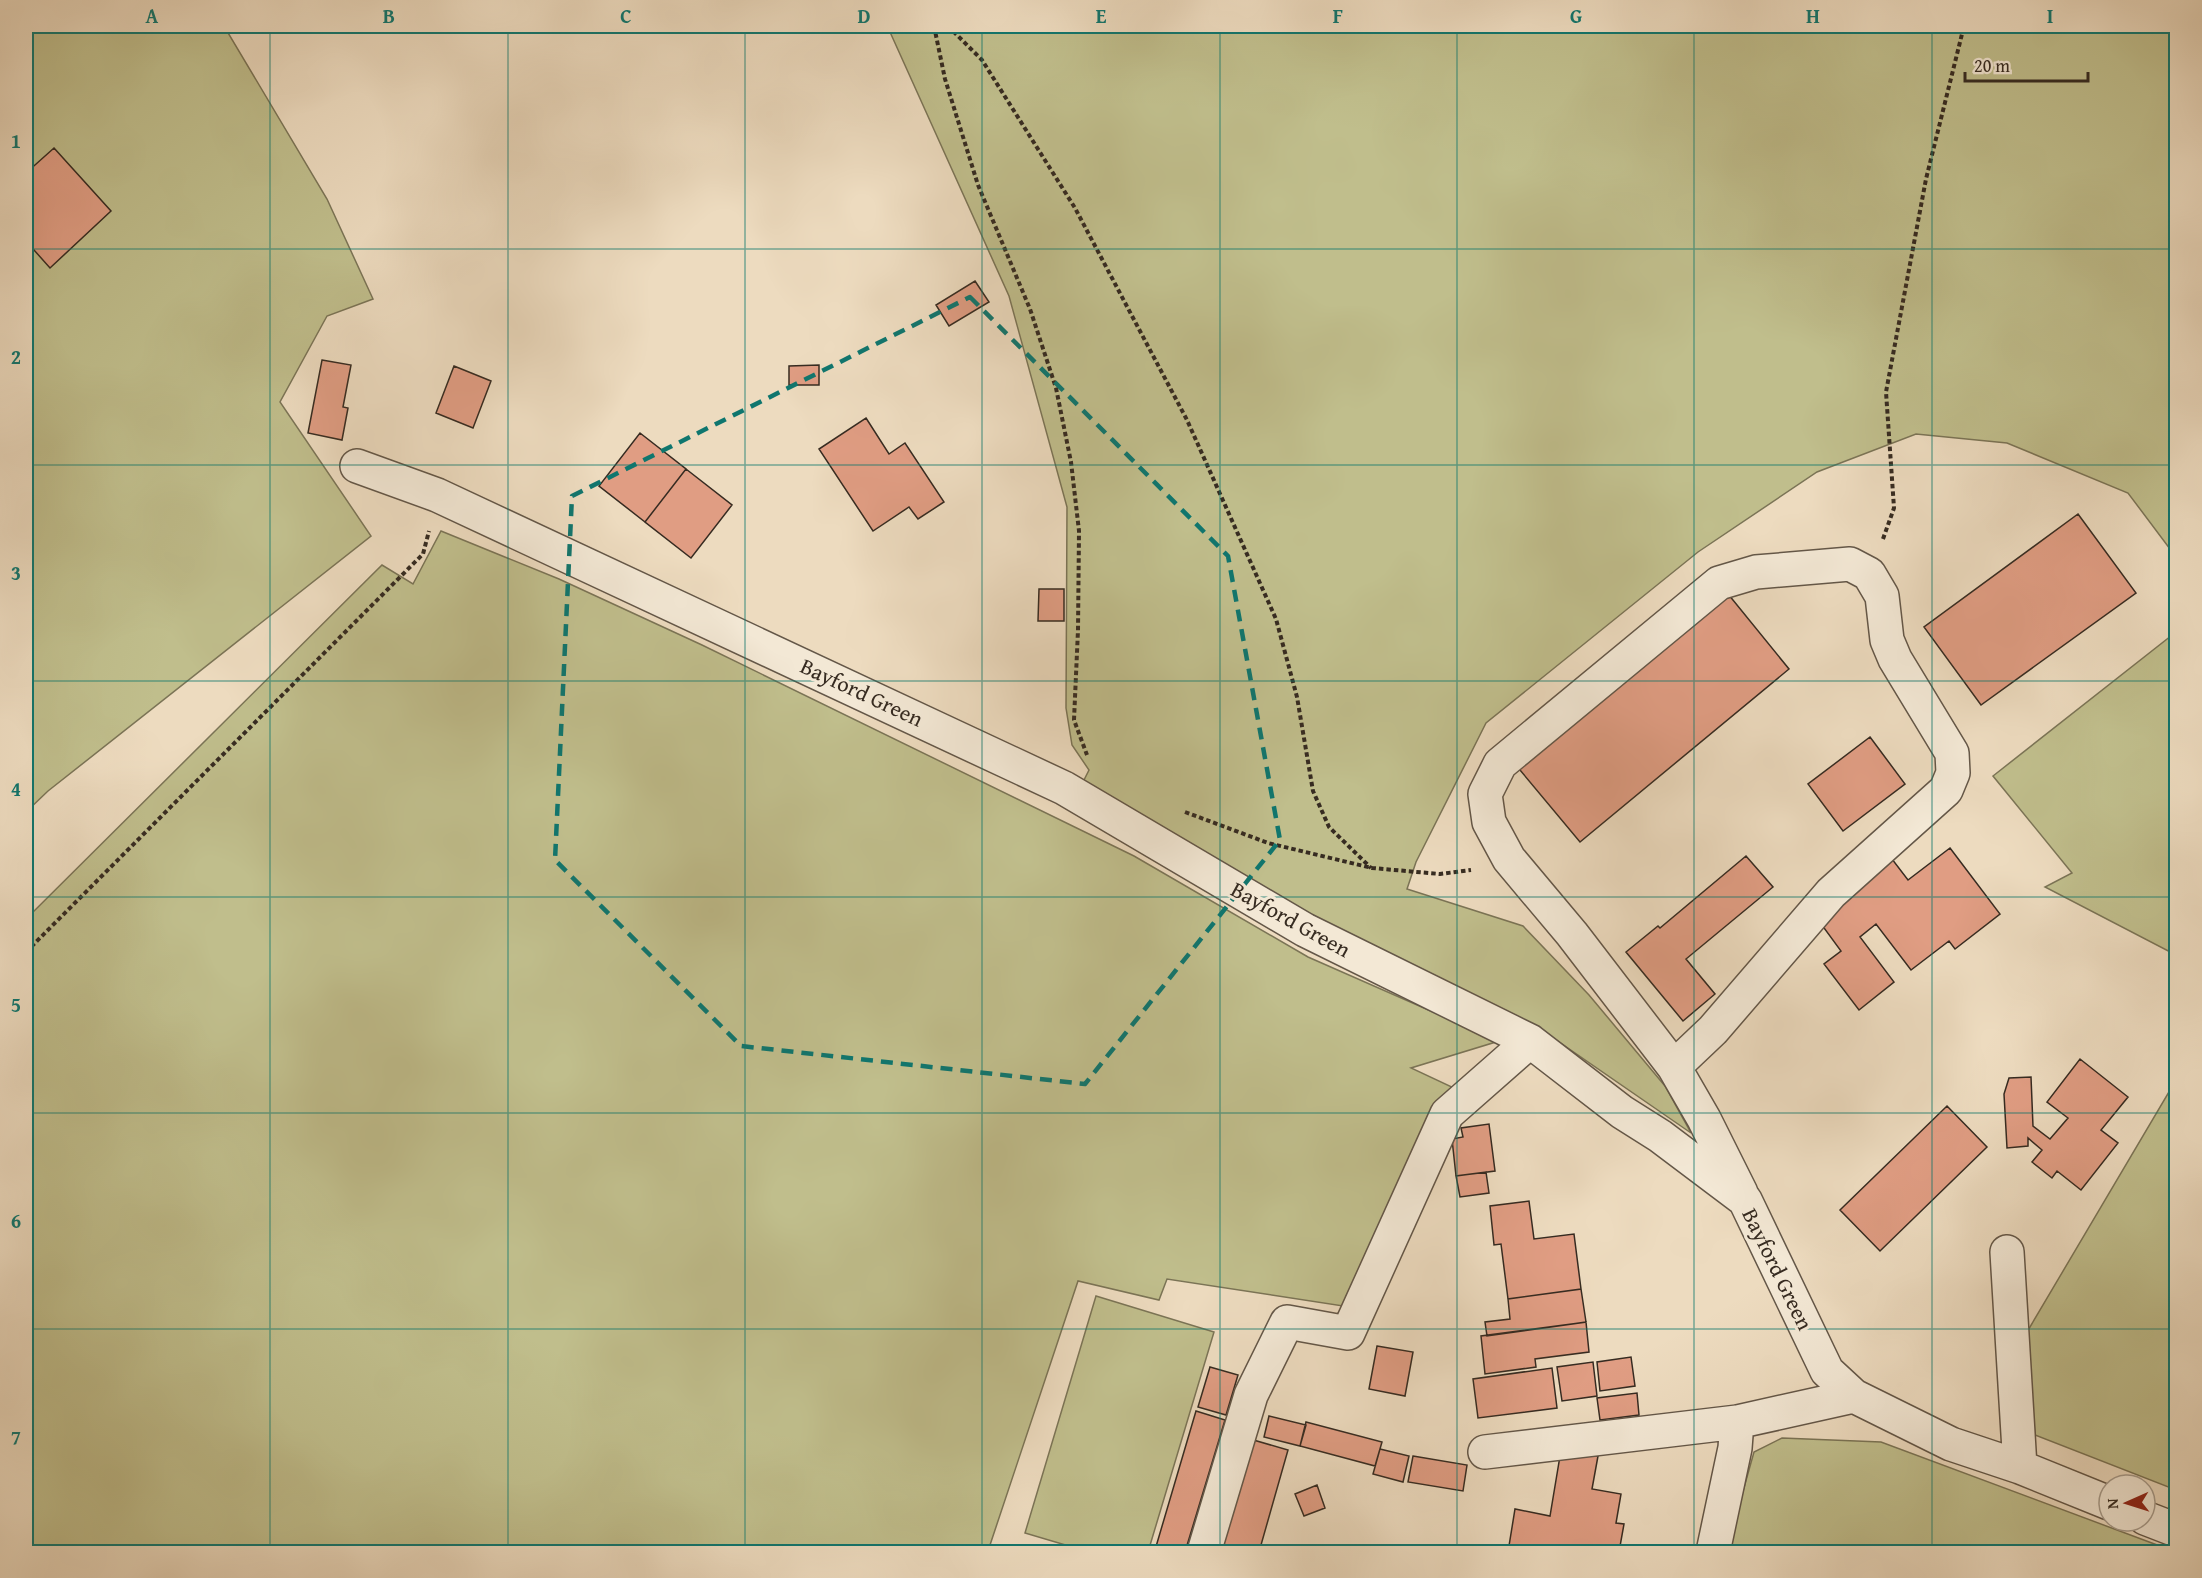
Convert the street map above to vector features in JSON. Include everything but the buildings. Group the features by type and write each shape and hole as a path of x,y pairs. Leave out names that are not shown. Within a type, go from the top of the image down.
{"lane":[{"name":"Bayford Green","path":"357,466 437,495 1064,788 1305,930 1530,1041 1622,1112 1660,1136 1745,1200 1827,1371 1854,1396 1952,1444 2020,1467 2097,1498"},
{"path":"1674,1066 1713,1030 1831,893 1946,790 1953,773 1952,753 1894,659 1887,640 1882,596 1869,574 1850,564 1756,572 1719,583 1500,764 1485,794 1490,822 1509,859 1572,934 1674,1066 1745,1200"},
{"path":"1204,1552 1251,1395 1287,1322 1348,1333 1447,1114 1530,1041"},
{"path":"2007,1252 2020,1467"},
{"path":"1485,1452 1737,1422 1854,1396"},
{"path":"1713,1552 1735,1448 1737,1422"},
{"path":"2157,1523 2176,1530"}],"path":[{"path":"934,26 945,79 978,185 1030,309 1058,399 1071,462 1079,531 1074,720 1084,752 1090,760"},
{"path":"948,26 982,60 1074,208 1187,420 1276,619 1297,698 1313,791 1329,827 1372,868"},
{"path":"1869,574 1894,508 1886,392 1926,179 1964,26"},
{"path":"26,951 423,554 437,495"},
{"path":"1182,811 1268,843 1372,868 1440,874 1469,870 1509,859"}],"highlighted area":[{"path":"970,297 1228,556 1280,840 1085,1084 741,1046 555,860 572,496"}],"shaded area":[{"path":"26,26 224,26 327,199 373,299 327,316 280,402 371,536 48,791 26,812"},
{"path":"892,26 2176,26 2176,557 2128,493 2007,443 1916,434 1817,472 1698,552 1486,723 1416,862 1407,889 1523,926 1589,995 1665,1086 1691,1133 1540,1029 1336,928 1081,786 1089,770 1072,745 1066,708 1067,507 1009,296 890,32"},
{"path":"441,531 559,579 702,645 1134,856 1308,957 1499,1041 1411,1068 1454,1088 1343,1306 1167,1279 1159,1300 1078,1281 988,1551 995,1552 26,1552 26,919 382,565 413,584"},
{"path":"2176,632 2176,955 2045,887 2072,873 1993,776"},
{"path":"2176,1080 2176,1490 2157,1483 2157,1473 2132,1473 2035,1435 2027,1332"},
{"path":"1096,1296 1214,1332 1148,1552 1089,1552 1025,1533"},
{"path":"1782,1438 1881,1442 2097,1523 2097,1533 2125,1533 2176,1552 1726,1552 1754,1452"}]}
